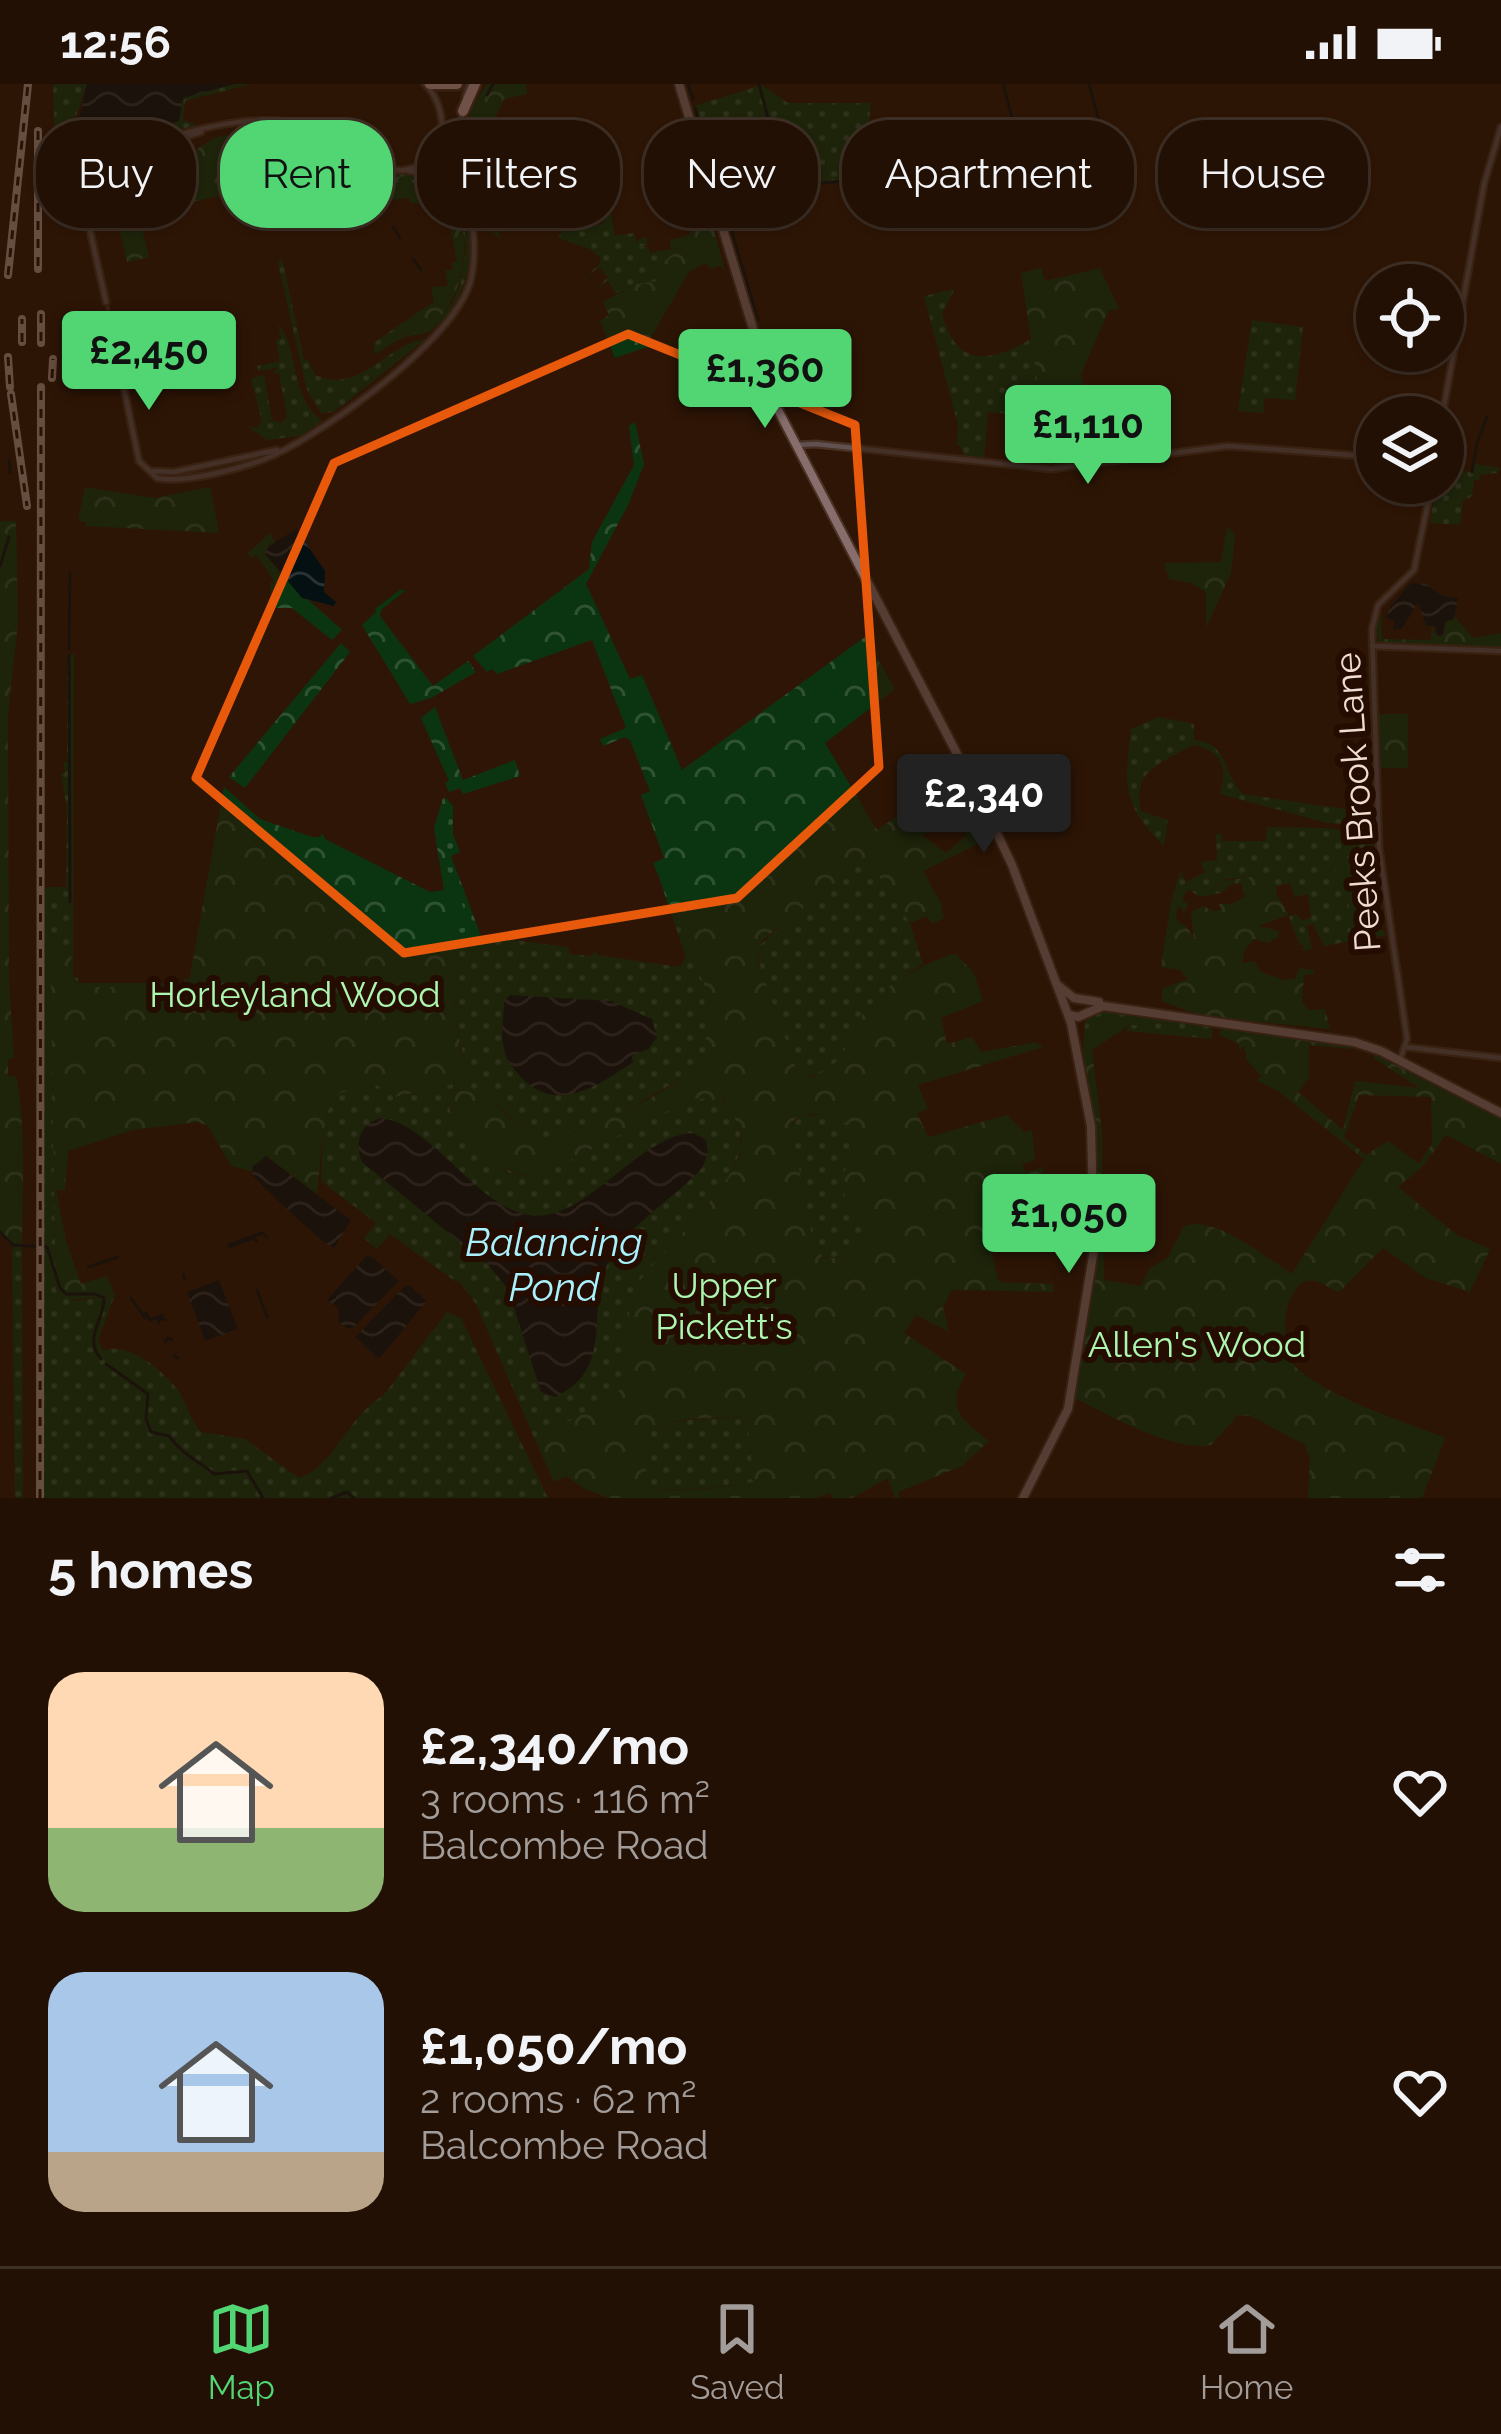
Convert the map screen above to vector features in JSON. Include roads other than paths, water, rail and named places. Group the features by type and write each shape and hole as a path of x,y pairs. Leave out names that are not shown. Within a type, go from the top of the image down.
{"highway":[{"path":"427,84 457,84"},
{"path":"463,111 472,84"}],"main road":[{"path":"679,84 765,373 796,445 980,796 1016,874 1067,1011 1088,1103 1094,1162 1093,1262 1068,1409 1023,1498"},
{"path":"1056,983 1084,1004 1077,1054"},
{"path":"1067,1011 1070,1001 1078,999 1332,1036 1375,1048 1501,1113"},
{"path":"1067,1011 1074,1018 1095,1006 1118,1007"}],"street":[{"path":"403,170 429,158 441,140 440,108 427,84"},
{"path":"462,120 463,111"},
{"path":"106,302 80,186 92,162 217,125 262,120 299,124 340,139 382,166 417,172"},
{"path":"196,132 217,125"},
{"path":"1446,396 1485,179 1501,127"},
{"path":"117,355 140,463 160,479 260,461 334,420 427,345 452,318 472,272 472,228"},
{"path":"796,445 1051,469 1228,446 1356,455"},
{"path":"153,472 183,474"},
{"name":"Peeks Brook Lane","path":"1406,1047 1379,848 1372,646 1377,608 1415,567 1428,504"},
{"path":"1372,646 1501,651"},
{"path":"1400,1060 1406,1047 1501,1058"}],"water":[{"path":"87,84 235,84 183,98 179,120 79,120"},
{"path":"296,529 325,571 324,592 336,602 334,606 302,598 265,554 269,546"},
{"path":"1411,583 1426,584 1441,595 1458,598 1454,619 1445,622 1443,636 1437,635 1435,626 1426,626 1418,602 1402,629 1393,630 1394,621 1386,618"},
{"path":"510,995 611,1001 652,1019 657,1037 648,1049 632,1056 633,1062 594,1086 552,1095 524,1080 507,1057 502,1025 504,1001"},
{"name":"Balancing Pond","path":"382,1118 420,1136 492,1198 529,1215 571,1206 672,1137 693,1133 706,1140 708,1154 702,1168 626,1237 608,1263 593,1355 574,1385 555,1397 541,1392 508,1289 489,1266 362,1162 361,1134 368,1124"},
{"path":"266,1156 351,1220 334,1248 253,1176 252,1167"},
{"path":"366,1256 399,1281 348,1329 339,1322 338,1308 327,1300"},
{"path":"219,1280 238,1329 205,1341 187,1292"},
{"path":"405,1286 427,1301 379,1359 355,1337"}],"waterway":[{"path":"487,95 493,84"},
{"path":"688,84 693,99"},
{"path":"759,84 786,187 982,166 1029,183 1003,84"},
{"path":"1089,84 1099,120"},
{"path":"695,108 758,320"},
{"path":"393,227 400,238"},
{"path":"413,259 421,270"},
{"path":"1472,472 1487,417"},
{"path":"9,460 10,473"},
{"path":"0,566 9,537"},
{"path":"69,649 70,573"},
{"path":"69,655 70,902"},
{"path":"0,1232 13,1245 47,1247 66,1294 104,1298 94,1337 101,1359"},
{"path":"229,1245 262,1233 267,1237"},
{"path":"229,1247 253,1238 257,1241"},
{"path":"88,1267 118,1257"},
{"path":"183,1274 185,1279"},
{"path":"257,1290 267,1317"},
{"path":"131,1298 145,1318"},
{"path":"146,1313 150,1320 163,1315"},
{"path":"158,1323 160,1318 165,1320"},
{"path":"165,1342 172,1340"},
{"path":"174,1356 178,1358"},
{"path":"106,1364 148,1394 146,1419 151,1432 169,1436 214,1474 247,1471 263,1498"},
{"path":"332,1498 347,1492 354,1498"}],"tunnel":[{"path":"106,300 118,354"}],"railway":[{"path":"8,275 28,84"},
{"path":"38,228 38,269"},
{"path":"41,314 41,343"},
{"path":"22,319 22,342"},
{"path":"8,357 10,387"},
{"path":"52,378 53,359"},
{"path":"40,1498 41,387"},
{"path":"11,394 27,506"}],"park label":[{"name":"Horleyland Wood","path":"295,994"},
{"name":"Upper Pickett's","path":"724,1306"},
{"name":"Allen's Wood","path":"1197,1344"}]}
